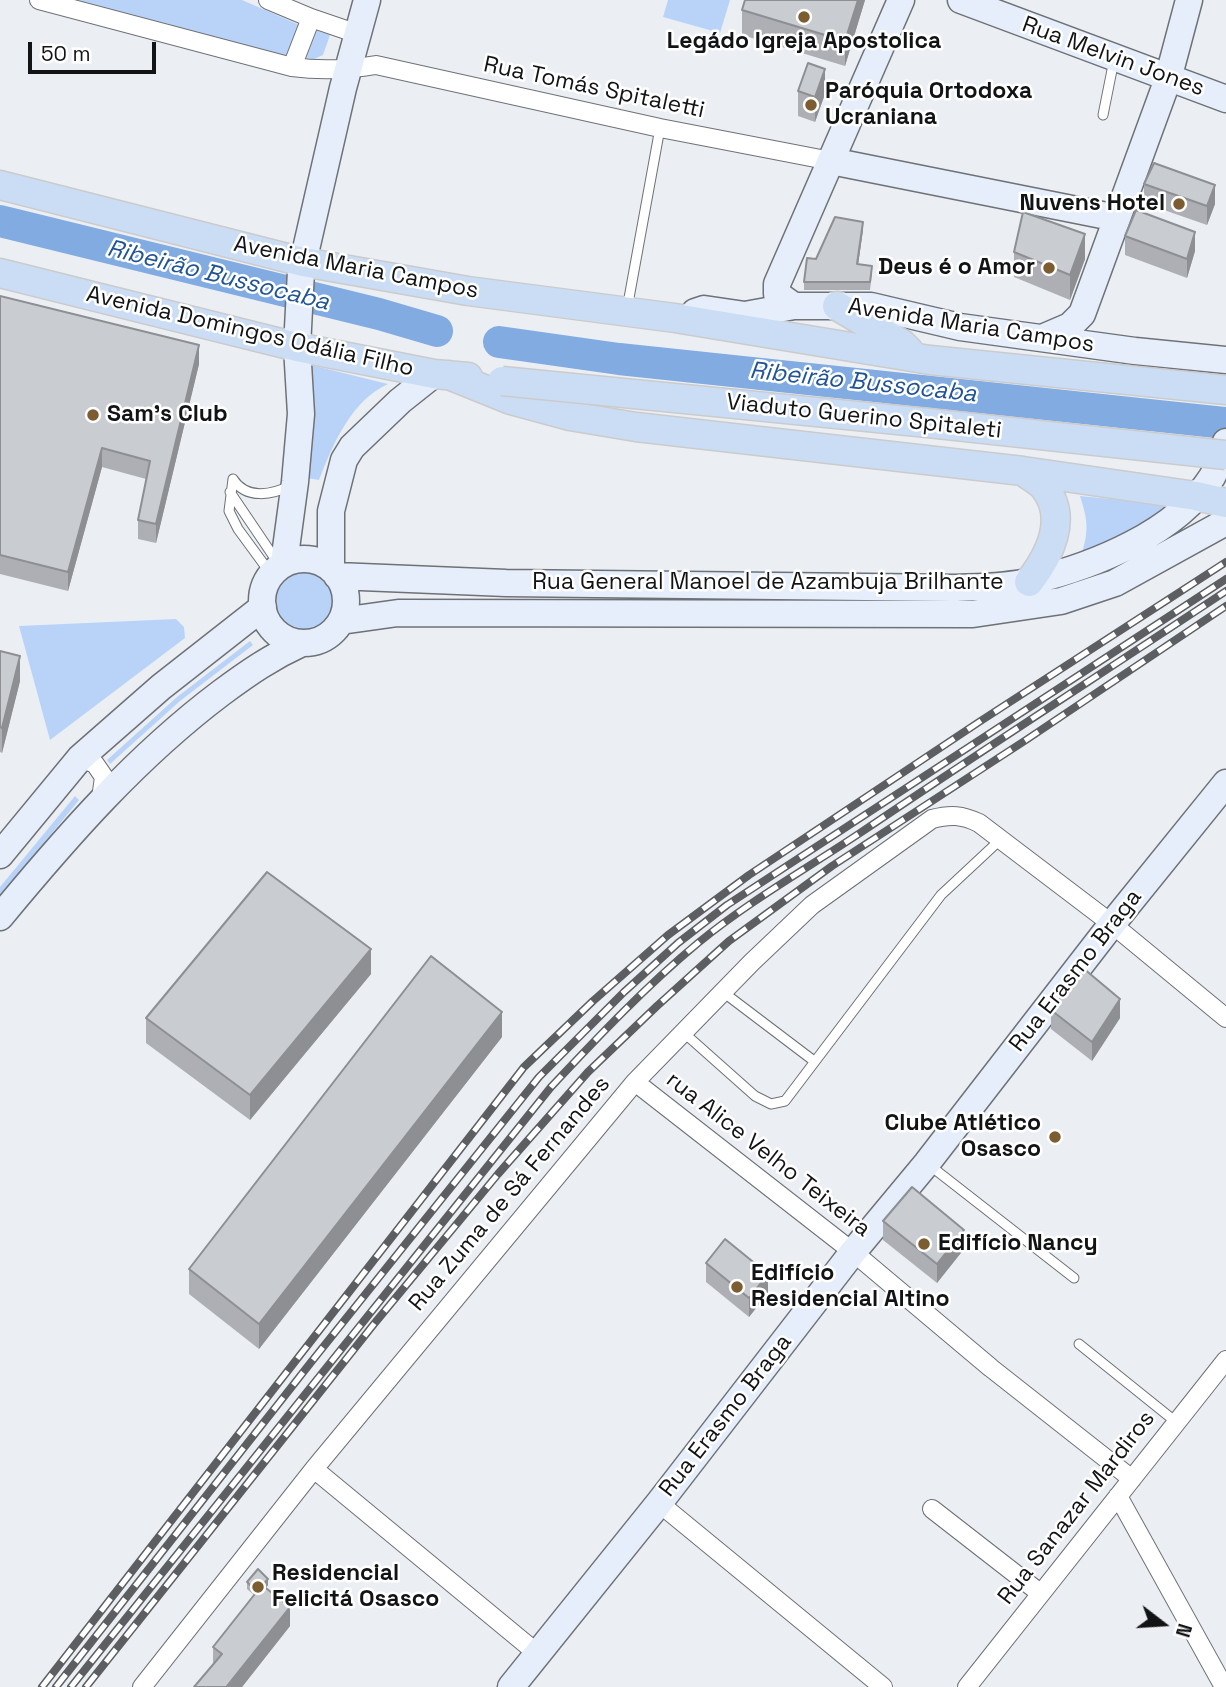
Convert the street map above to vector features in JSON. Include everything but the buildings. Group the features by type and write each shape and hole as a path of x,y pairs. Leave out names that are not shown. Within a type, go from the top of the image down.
{"main road":[{"path":"302,643 281,636 272,628 262,607 264,590 278,568 295,482 301,414 297,342 302,267 347,70 368,0"},
{"path":"794,306 778,294 777,284 901,0"},
{"name":"Rua Melvin Jones","path":"961,0 1226,99"},
{"path":"1041,338 1070,326 1082,314 1168,79 1189,0"},
{"path":"831,161 1117,218"},
{"name":"Avenida Maria Campos","path":"0,185 302,267 513,298 675,318 923,359 1226,390"},
{"name":"Avenida Domingos Odália Filho","path":"0,273 442,375 502,381"},
{"name":"Avenida Maria Campos","path":"675,318 704,309 744,315 794,306 871,306 960,327 1226,360"},
{"path":"837,306 923,359"},
{"path":"1082,314 1087,329 1107,347"},
{"path":"0,918 101,799 191,716 264,662 334,631 341,621 345,598 334,573 331,511 344,460 352,447 400,401 442,375 511,400 583,418 636,427 1023,471 1196,496 1226,503"},
{"name":"Viaduto Guerino Spitaleti","path":"502,381 1226,455"},
{"name":"Rua General Manoel de Azambuja Brilhante","path":"334,573 506,583 956,588 1029,582 1093,563 1181,513 1212,475 1226,442"},
{"path":"1023,471 1044,486 1052,502 1056,521 1050,549 1029,582"},
{"name":"Rua General Manoel de Azambuja Brilhante","path":"341,621 398,613 973,614 1061,601 1115,583 1226,522"},
{"path":"278,568 303,559 323,564 334,573"},
{"path":"0,855 80,758 162,687 262,607"},
{"name":"Rua Erasmo Braga","path":"511,1687 659,1503 853,1252 1079,973 1112,924 1226,783"}],"street":[{"path":"268,0 358,34"},
{"name":"Rua Tomás Spitaletti","path":"47,1 292,67 320,71 376,65 660,128 831,161"},
{"path":"292,67 311,18"},
{"path":"80,758 95,764 104,777 101,799"},
{"name":"Rua Zuma de Sá Fernandes","path":"142,1687 314,1469 635,1082 811,905 932,819 945,815 961,815 979,823 1001,839"},
{"path":"1001,839 1112,924 1226,1018"},
{"name":"rua Alice Velho Teixeira","path":"635,1082 853,1252 992,1368 1132,1479"},
{"name":"Rua Sanazar Mardiros","path":"967,1687 1226,1360"},
{"path":"314,1469 538,1654"},
{"path":"1118,1496 1224,1687"},
{"path":"659,1503 883,1687"},
{"path":"932,1509 1040,1593"}],"lane":[{"path":"1103,115 1115,59"},
{"path":"627,312 660,128"},
{"path":"278,568 234,523 229,511 230,492 233,478 237,485 257,494 278,492 295,482"},
{"path":"230,492 278,568"},
{"path":"683,1032 755,1096 771,1104 785,1101 941,895 1001,839"},
{"path":"723,992 814,1061"},
{"path":"927,1163 1074,1278"},
{"path":"1079,1344 1176,1422"}],"shaded area":[{"path":"77,0 242,0 330,35 323,55 314,59 275,56"},
{"path":"668,0 730,0 720,33 663,17"},
{"path":"311,365 388,384 364,401 354,412 337,438 319,480 307,478 314,429"},
{"path":"1080,496 1172,505 1161,516 1081,556 1086,526"},
{"path":"305,571 323,577 331,585 337,603 331,621 323,629 305,635 287,629 279,621 273,603 279,585 287,577"},
{"path":"176,619 184,627 185,638 50,740 19,626"},
{"path":"250,641 253,645 180,701 110,764 107,760 177,697"},
{"path":"75,796 79,800 0,897 0,887"}],"waterway":[{"name":"Ribeirão Bussocaba","path":"0,221 379,314 437,331"},
{"name":"Ribeirão Bussocaba","path":"499,342 619,359 1226,423"}],"railway":[{"path":"42,1687 524,1067 593,1001 668,935 749,875 1226,562"},
{"path":"56,1687 539,1077 624,992 678,943 727,905 1226,579"},
{"path":"71,1687 551,1087 641,995 698,943 737,914 1226,591"},
{"path":"86,1687 374,1324 498,1174 588,1072 657,1006 729,941 832,866 1226,606"}],"place":[{"name":"Legádo Igreja Apostolica","path":"804,17"},
{"name":"Paróquia Ortodoxa Ucraniana","path":"811,105"},
{"name":"Nuvens Hotel","path":"1179,204"},
{"name":"Deus é o Amor","path":"1049,268"},
{"name":"Sam's Club","path":"93,415"},
{"name":"Clube Atlético Osasco","path":"1055,1137"},
{"name":"Edifício Nancy","path":"924,1244"},
{"name":"Edifício Residencial Altino","path":"737,1287"},
{"name":"Residencial Felicitá Osasco","path":"258,1587"}]}
